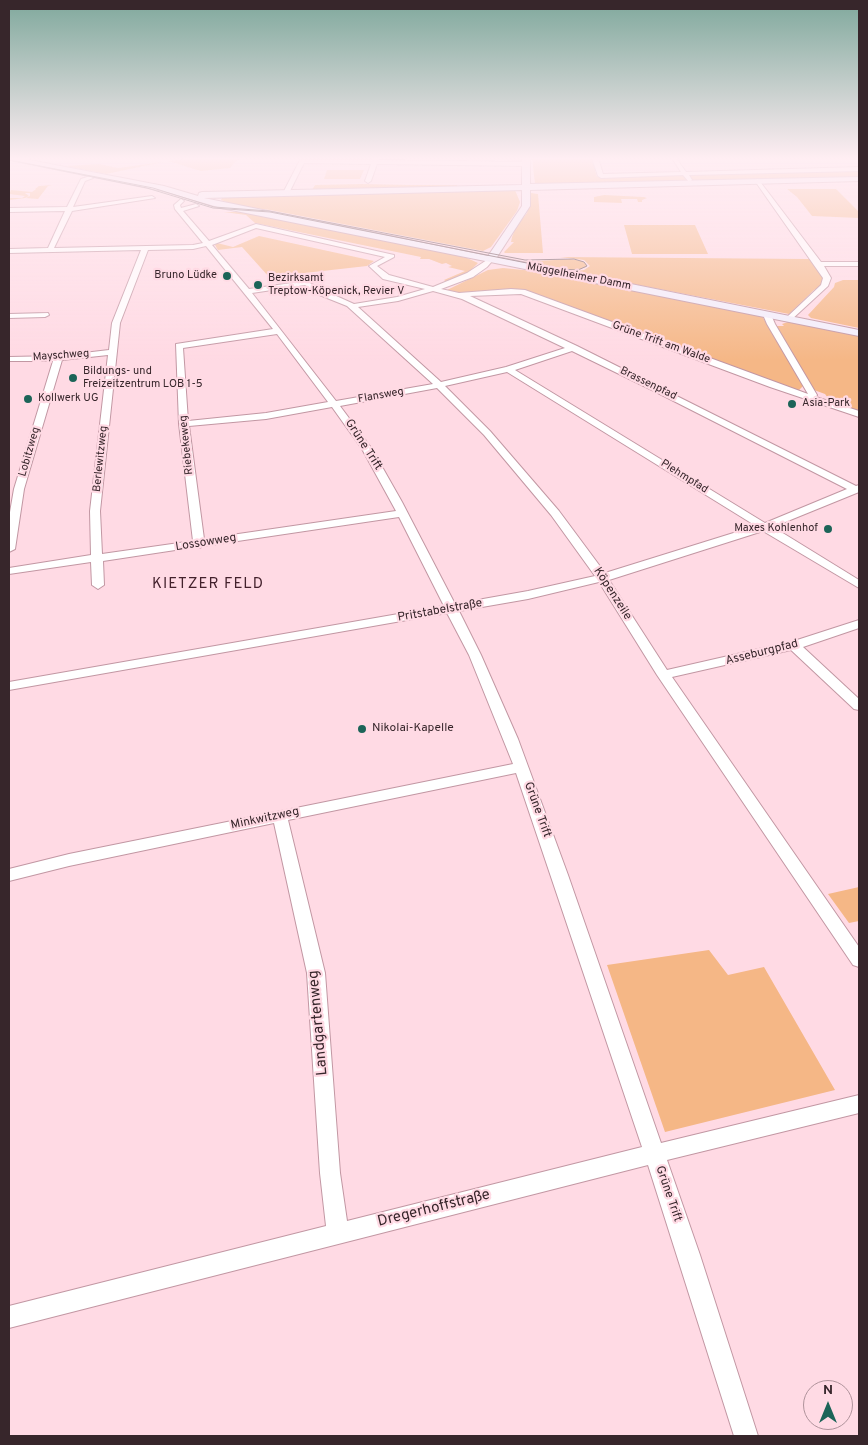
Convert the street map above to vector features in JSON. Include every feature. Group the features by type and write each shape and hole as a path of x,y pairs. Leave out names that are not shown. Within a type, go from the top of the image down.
{"main road":[{"name":"Müggelheimer Damm","path":"320,225 859,333"},
{"path":"490,260 514,225"}],"street":[{"path":"50,250 62,225"},
{"name":"Grüne Trift","path":"194,225 336,404 372,458 402,513 493,696 521,767 597,982 692,1263 746,1436"},
{"path":"790,319 826,282 825,273 791,225"},
{"path":"9,251 193,247 208,244 254,226 260,226 391,255 372,267 386,277 435,289"},
{"name":"Berlewitzweg","path":"98,585 95,511 118,316 145,248"},
{"path":"353,306 398,299 435,289 470,275 485,266 490,260"},
{"path":"819,264 859,264"},
{"name":"Köpenzeile","path":"247,291 306,283 320,292 353,306 439,385 528,478 602,578 664,675 859,960"},
{"name":"Brassenpfad","path":"435,289 460,295 574,348 858,489"},
{"name":"Grüne Trift am Walde","path":"460,295 511,290 522,292 859,414"},
{"path":"9,316 46,315"},
{"path":"770,315 768,317 771,324 813,395 809,397"},
{"name":"Riebekeweg","path":"198,544 184,424 179,346 278,331"},
{"name":"Flansweg","path":"184,424 266,416 439,385 508,369 574,348"},
{"name":"Mayschweg","path":"9,360 58,358 113,352"},
{"name":"Lobitzweg","path":"9,549 19,490 58,358"},
{"name":"Plehmpfad","path":"508,369 859,585"},
{"name":"Pritstabelstraße","path":"9,686 451,610 602,578 765,527 816,508 858,489"},
{"name":"Lossowweg","path":"9,571 402,513"},
{"name":"Asseburgpfad","path":"664,675 793,646 859,624"},
{"path":"793,646 859,706"},
{"name":"Minkwitzweg","path":"9,875 70,860 521,767"},
{"name":"Landgartenweg","path":"280,816 316,973 330,1173 338,1233"},
{"name":"Dregerhoffstraße","path":"9,1317 338,1233 859,1104"}],"shaded area":[{"path":"267,225 309,225 414,246 467,258 478,263 467,274 447,282 444,280 465,271 448,267 452,266 446,263 442,264 429,259 420,259 421,257"},
{"path":"350,225 507,225 491,247 483,251"},
{"path":"541,225 543,253 505,253 514,242 511,242 516,227"},
{"path":"624,225 695,225 708,254 632,254"},
{"path":"259,236 374,261 367,266 269,277 242,247 218,250 215,245 217,243 233,247"},
{"path":"560,257 810,259 824,277 823,284 789,314 571,272 584,270 590,266 584,260"},
{"path":"570,259 582,261 586,264 586,267 577,270 564,270 523,262"},
{"path":"503,268 544,272 762,316 804,385 797,392 516,289 458,293 447,290 488,270"},
{"path":"843,280 859,280 859,328 811,318 808,315 834,287 835,283"},
{"path":"788,322 859,335 859,413 832,403 825,394 814,390 775,326 784,326 782,324"},
{"path":"859,887 859,921 849,923 828,894"},
{"path":"709,950 728,975 764,967 835,1090 665,1132 607,965"}],"tram line":[{"path":"338,225 557,269 578,270 587,266 584,262 574,259 525,260 344,225"}],"place":[{"name":"Bruno Lüdke","path":"227,276"},
{"name":"Bezirksamt Treptow-Köpenick, Revier V","path":"258,285"},
{"name":"Bildungs- und Freizeitzentrum LOB 1-5","path":"73,378"},
{"name":"Kollwerk UG","path":"28,399"},
{"name":"Asia-Park","path":"792,404"},
{"name":"Maxes Kohlenhof","path":"828,529"},
{"name":"Nikolai-Kapelle","path":"362,729"}],"district":[{"name":"KIETZER FELD","path":"208,585"}]}
